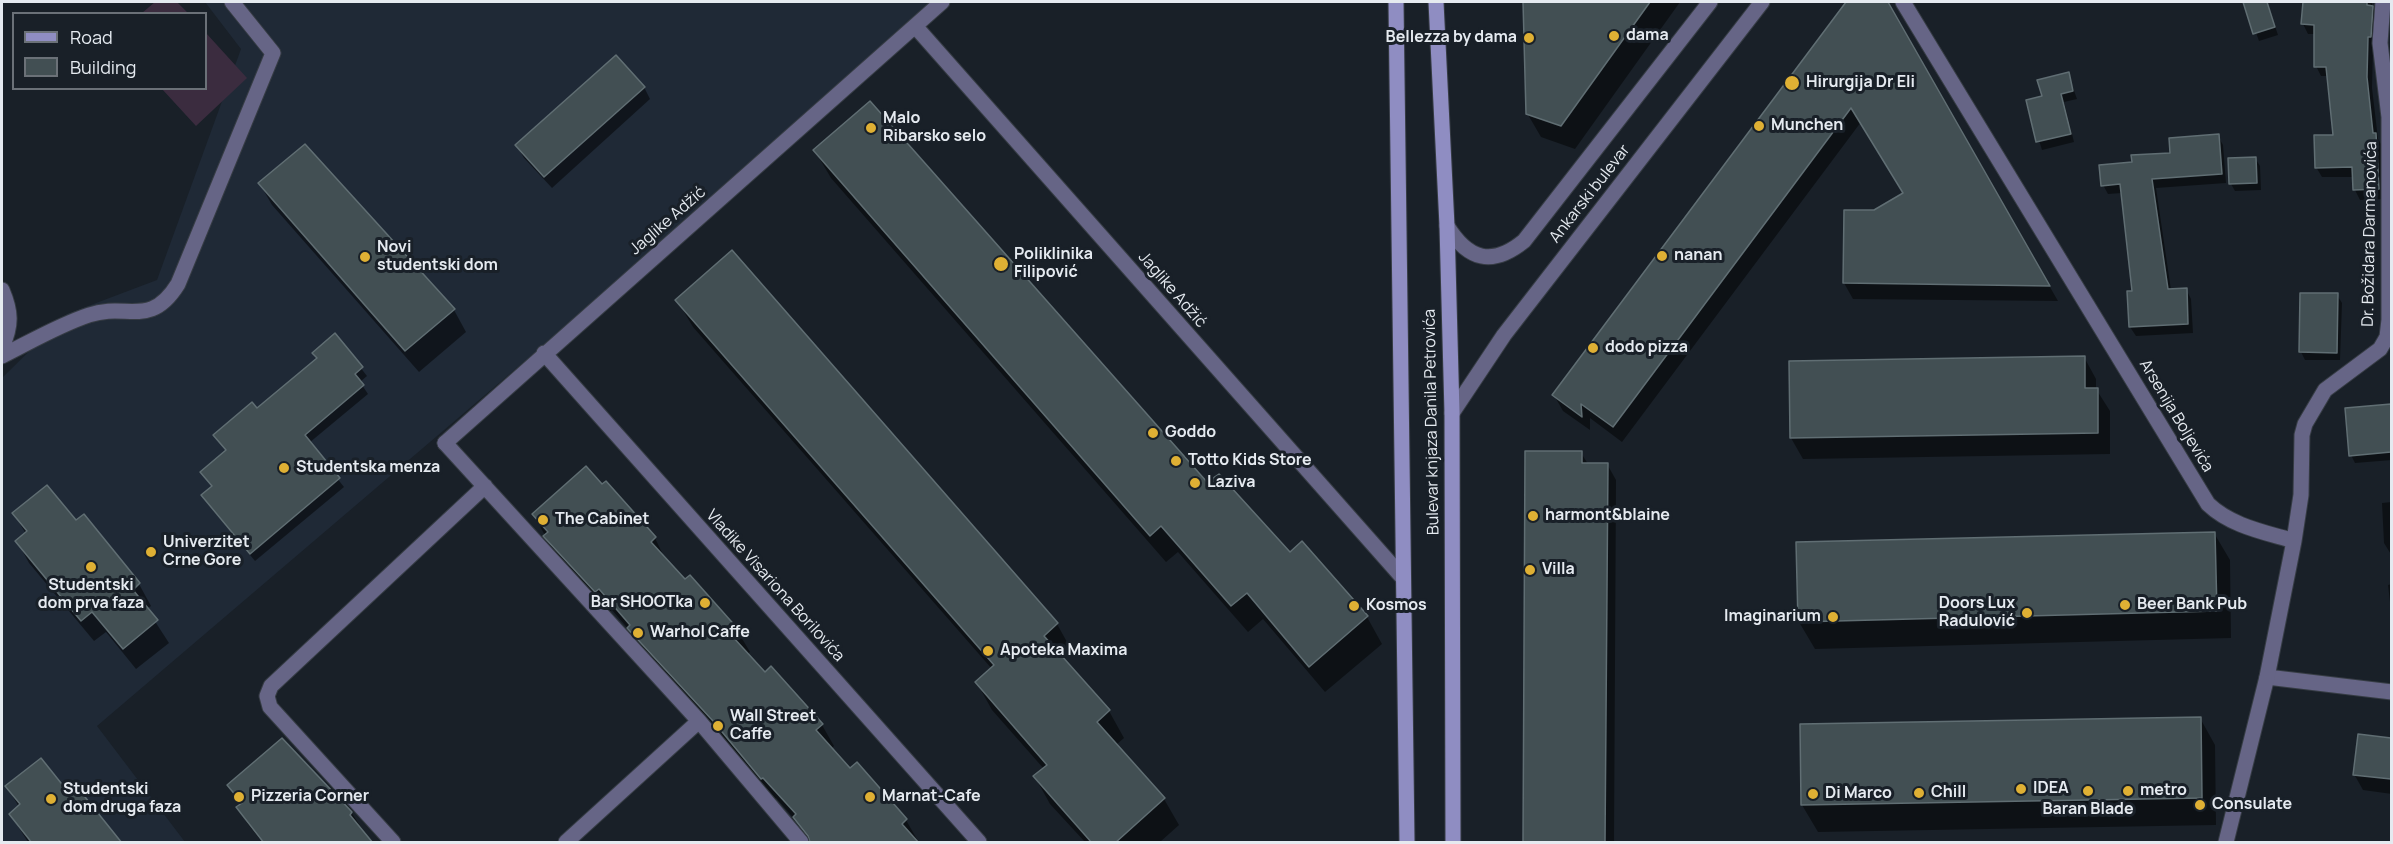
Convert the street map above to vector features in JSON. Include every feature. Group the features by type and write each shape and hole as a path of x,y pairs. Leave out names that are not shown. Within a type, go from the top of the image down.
{"main road":[{"name":"Bulevar knjaza Danila Petrovića","path":"1396,2 1407,843"},
{"name":"Bulevar knjaza Danila Petrovića","path":"1436,2 1447,226 1452,413 1453,843"}],"street":[{"path":"2,356 91,314 148,311 167,301 178,284 273,52 232,2"},
{"name":"Jaglike Adžić","path":"485,486 445,443 942,2"},
{"name":"Ankarski bulevar","path":"1447,226 1456,241 1468,250 1483,256 1497,256 1511,252 1524,241 1710,2"},
{"name":"Ankarski bulevar","path":"1452,413 1504,335 1762,2"},
{"name":"Arsenija Boljevića","path":"1903,2 2208,504 2220,516 2241,525 2294,541"},
{"name":"Dr. Božidara Darmanovića","path":"2294,541 2302,487 2302,435 2309,416 2325,390 2380,349 2387,337 2389,320 2389,125 2380,44 2383,2"},
{"name":"Jaglike Adžić","path":"915,26 1403,578"},
{"path":"2,290 10,309 9,330 2,347"},
{"name":"Vladike Visariona Borilovića","path":"544,353 979,843"},
{"path":"393,843 270,707 267,696 271,686 485,486 699,721 801,843"},
{"path":"2226,843 2267,677 2294,541"},
{"path":"2267,677 2391,692"},
{"path":"566,843 699,721"}],"shaded area":[{"path":"155,2 177,2 187,12 143,12"},
{"name":"Univerzitet Crne Gore","path":"205,2 934,2 566,326 97,726 185,842 2,842 2,378 67,314 157,280 241,49"},
{"path":"207,34 247,78 196,126 163,90 207,90"}],"building":[{"path":"1523,2 1650,2 1561,126 1526,114"},
{"path":"1846,2 1888,2 2050,286 1843,283 1844,210 1874,210 1903,193 1851,108 1613,427 1581,404 1582,417 1552,395"},
{"path":"2243,2 2267,2 2275,27 2253,34"},
{"path":"2303,2 2367,2 2367,5 2373,6 2371,37 2368,37 2367,77 2373,133 2376,133 2379,189 2353,190 2352,167 2315,168 2314,135 2333,135 2326,67 2314,67 2314,25 2301,24"},
{"path":"616,55 645,87 544,177 515,145"},
{"path":"2069,72 2073,91 2061,94 2071,134 2036,142 2026,100 2042,96 2037,80"},
{"path":"870,101 1207,482 1219,474 1290,552 1302,541 1368,616 1309,667 1247,593 1231,606 1161,526 1150,536 813,150"},
{"path":"2219,134 2222,174 2152,179 2168,289 2187,288 2188,324 2129,327 2127,291 2132,291 2120,184 2101,186 2099,165 2132,162 2131,155 2170,153 2169,138"},
{"name":"Novi studentski dom","path":"305,144 455,309 405,351 258,183"},
{"path":"2256,157 2257,183 2229,184 2228,158"},
{"path":"732,250 1058,623 1044,636 1110,710 1097,722 1165,798 1115,843 1092,843 1033,776 1047,765 975,682 994,665 675,300"},
{"path":"2300,293 2338,293 2337,353 2299,352"},
{"path":"335,333 363,367 355,374 364,385 305,435 340,478 250,554 201,495 212,486 200,472 226,450 213,435 252,402 257,408 317,358 312,353"},
{"path":"2085,356 2085,388 2098,388 2098,433 1790,438 1789,361"},
{"path":"2391,404 2391,452 2349,456 2345,408"},
{"path":"1525,451 1582,451 1582,463 1608,463 1605,843 1523,843"},
{"path":"586,466 602,484 606,481 656,537 651,542 685,579 690,575 738,629 732,636 765,672 771,666 823,724 816,730 850,768 857,762 907,819 902,824 919,843 810,842 793,817 796,814 763,778 761,779 713,721 627,628 630,625 599,589 595,592 543,536 548,532 532,514"},
{"name":"Studentski dom prva faza","path":"47,485 76,520 84,514 140,583 133,590 158,620 123,649 92,612 81,621 15,541 27,531 12,513"},
{"path":"2215,532 2217,611 1798,622 1796,542"},
{"path":"2201,717 2202,798 1801,805 1800,724"},
{"path":"2358,734 2391,738 2391,779 2353,775"},
{"path":"282,738 352,812 350,815 373,843 264,843 236,807 242,803 227,785"},
{"name":"Studentski dom druga faza","path":"41,758 69,793 77,787 122,843 32,843 9,814 20,804 5,786"}],"place":[{"name":"dama","path":"1614,36"},
{"name":"Bellezza by dama","path":"1529,38"},
{"name":"Hirurgija Dr Eli","path":"1792,83"},
{"name":"Munchen","path":"1759,126"},
{"name":"Malo Ribarsko selo","path":"871,128"},
{"name":"nanan","path":"1662,256"},
{"name":"Novi studentski dom","path":"365,257"},
{"name":"Poliklinika Filipović","path":"1001,264"},
{"name":"dodo pizza","path":"1593,348"},
{"name":"Goddo","path":"1153,433"},
{"name":"Totto Kids Store","path":"1176,461"},
{"name":"Studentska menza","path":"284,468"},
{"name":"Laziva","path":"1195,483"},
{"name":"harmont&blaine","path":"1533,516"},
{"name":"The Cabinet","path":"543,520"},
{"name":"Univerzitet Crne Gore","path":"151,552"},
{"name":"Studentski dom prva faza","path":"91,567"},
{"name":"Villa","path":"1530,570"},
{"name":"Bar SHOOTka","path":"705,603"},
{"name":"Beer Bank Pub","path":"2125,605"},
{"name":"Kosmos","path":"1354,606"},
{"name":"Doors Lux Radulović","path":"2027,613"},
{"name":"Imaginarium","path":"1833,617"},
{"name":"Warhol Caffe","path":"638,633"},
{"name":"Apoteka Maxima","path":"988,651"},
{"name":"Wall Street Caffe","path":"718,726"},
{"name":"IDEA","path":"2021,789"},
{"name":"Baran Blade","path":"2088,791"},
{"name":"metro","path":"2128,791"},
{"name":"Chill","path":"1919,793"},
{"name":"Di Marco","path":"1813,794"},
{"name":"Pizzeria Corner","path":"239,797"},
{"name":"Marnat-Cafe","path":"870,797"},
{"name":"Studentski dom druga faza","path":"51,799"},
{"name":"Consulate","path":"2200,805"}]}
